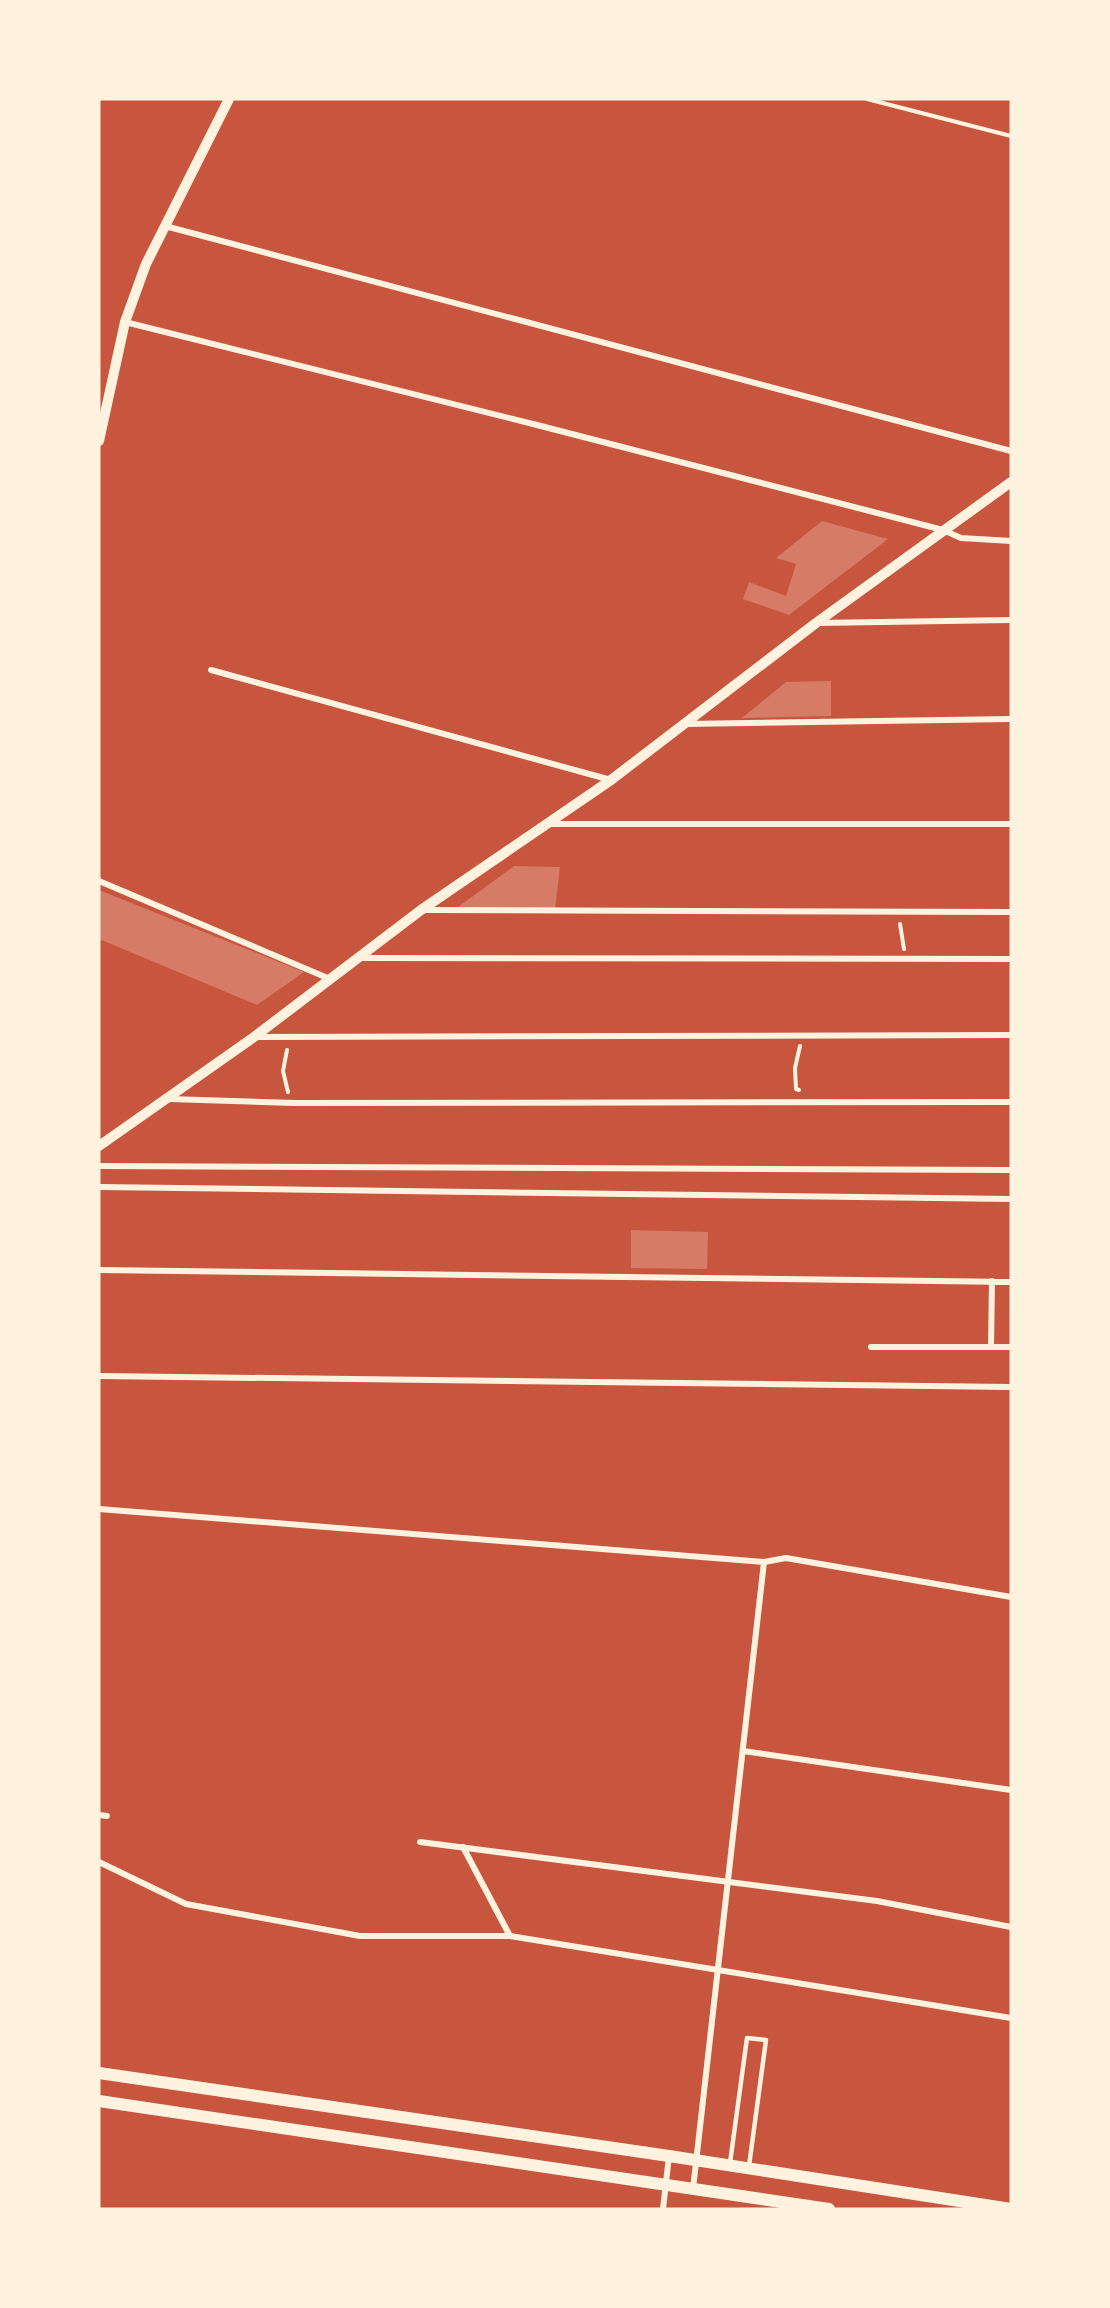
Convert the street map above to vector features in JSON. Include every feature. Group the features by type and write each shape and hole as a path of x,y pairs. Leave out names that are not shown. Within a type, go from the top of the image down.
{"main road":[{"path":"99,2073 669,2156 1011,2209"},
{"path":"99,2101 829,2209"}],"street":[{"path":"99,441 124,322 146,264 229,99"},
{"path":"165,226 1011,451"},
{"path":"124,322 537,424 943,530 962,538 1011,541"},
{"path":"99,1146 169,1099 254,1037 421,910 611,780 681,724 816,623 1011,482"},
{"path":"816,623 1011,620"},
{"path":"211,670 611,780"},
{"path":"681,724 1011,719"},
{"path":"545,824 1011,824"},
{"path":"99,881 330,979"},
{"path":"421,910 1011,912"},
{"path":"358,958 1011,959"},
{"path":"254,1037 1011,1035"},
{"path":"169,1099 295,1103 1011,1102"},
{"path":"99,1166 1011,1170"},
{"path":"99,1187 1011,1199"},
{"path":"99,1270 1011,1282"},
{"path":"991,1347 992,1281"},
{"path":"871,1347 1011,1347"},
{"path":"99,1376 1011,1387"},
{"path":"99,1509 764,1562 786,1558 1011,1597"},
{"path":"693,2188 764,1562"},
{"path":"743,1751 1011,1790"},
{"path":"99,1815 107,1816"},
{"path":"420,1842 877,1901 1011,1927"},
{"path":"463,1847 510,1936"},
{"path":"99,1862 186,1904 360,1936 510,1936 1011,2018"},
{"path":"663,2209 669,2156"}],"lane":[{"path":"729,2165 747,2038 766,2040 749,2168"}],"path":[{"path":"867,99 1011,136"},
{"path":"898,911 906,959"},
{"path":"815,1036 801,1045 795,1068 796,1089 821,1101"},
{"path":"295,1103 287,1091 283,1071 285,1053 296,1037"}],"building":[{"path":"822,521 888,539 789,615 743,599 749,582 786,596 796,564 776,558"},
{"path":"831,681 831,716 742,718 786,682"},
{"path":"514,866 560,867 555,910 454,910"},
{"path":"99,890 304,972 257,1005 99,939"},
{"path":"631,1230 708,1232 707,1269 631,1268"}]}
